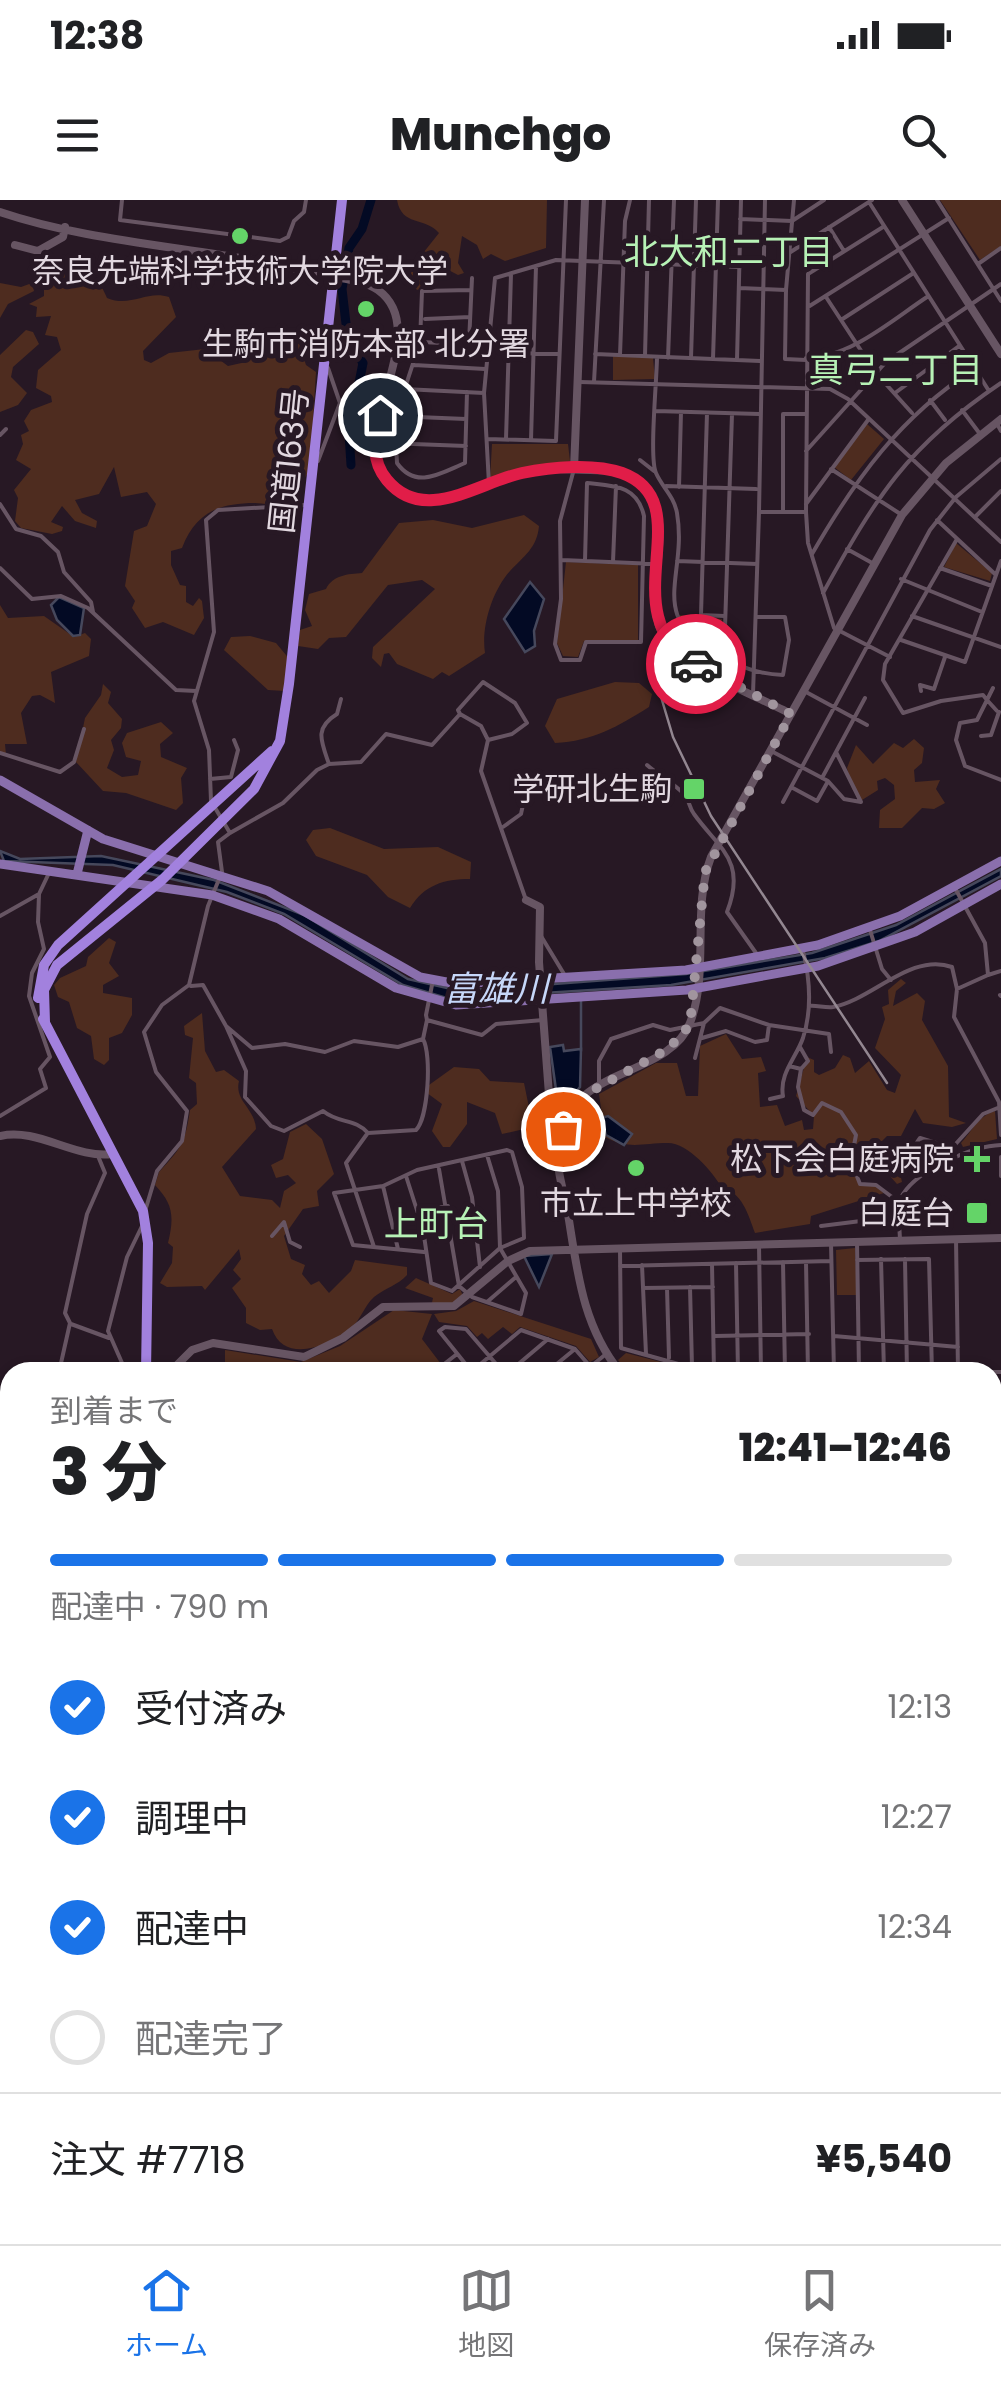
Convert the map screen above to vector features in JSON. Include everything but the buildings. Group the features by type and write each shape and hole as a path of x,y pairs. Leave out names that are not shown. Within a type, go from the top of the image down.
{"highway":[{"name":"国道163号","path":"45,1022 44,990 53,969 160,882 225,821 262,777 283,727 324,365 341,280 342,200"},
{"name":"国道163号","path":"146,1362 144,1216 45,1022 38,988 47,959 267,758 283,727"}],"main road":[{"path":"0,780 86,834 154,860 221,875 310,913 433,980 470,985 698,967 803,948 870,930 1001,861"},
{"path":"78,871 86,834"},
{"path":"190,852 195,869"},
{"path":"0,864 135,878 213,892 302,931 396,988 456,1006 696,988 808,969 877,948 1001,884"},
{"path":"116,878 120,892"},
{"path":"302,931 310,913"}],"street":[{"path":"122,200 120,220 280,241 288,237 294,221 304,212 306,200"},
{"path":"488,439 556,441 566,200"},
{"path":"585,200 574,469 560,521 562,560 555,644 561,660 580,660 586,642 640,642 642,507 632,493 616,486 587,483 585,561"},
{"path":"594,382 604,200"},
{"path":"620,355 630,200"},
{"path":"645,356 649,200"},
{"path":"668,358 674,200"},
{"path":"691,358 696,200"},
{"path":"713,359 718,200"},
{"path":"736,360 741,200"},
{"path":"753,694 758,617 764,200"},
{"path":"794,200 784,359 828,356 928,297"},
{"path":"740,219 792,220 824,200"},
{"path":"902,200 1001,354"},
{"path":"938,200 1001,301"},
{"path":"788,253 870,201 988,392"},
{"path":"0,212 281,264 379,290 396,318 392,373 374,444 384,477 405,496 425,501 522,473 574,469 617,472 647,491 658,521 656,618 667,642 690,660 791,714"},
{"path":"808,308 949,218"},
{"path":"15,245 38,251 63,237 65,227"},
{"path":"829,227 844,251"},
{"path":"883,227 808,274 806,512 812,554 834,628 890,658"},
{"path":"978,264 1001,248"},
{"path":"489,484 484,368 495,278 562,261 740,267"},
{"path":"531,440 536,266"},
{"path":"506,439 511,274"},
{"path":"841,320 912,274"},
{"path":"468,343 472,278"},
{"path":"806,451 875,372 1001,284"},
{"path":"740,288 786,290"},
{"path":"466,446 388,444 393,416 420,342 422,291 472,290"},
{"path":"826,297 875,372 912,414"},
{"path":"423,319 470,317"},
{"path":"420,342 486,345"},
{"path":"895,393 959,346"},
{"path":"508,352 559,354"},
{"path":"595,354 760,360"},
{"path":"654,471 657,358"},
{"path":"413,364 484,368"},
{"path":"313,465 321,457 340,403 336,382 324,365"},
{"path":"812,554 853,484 890,437 912,414 974,368"},
{"path":"577,382 830,389 848,399 1000,536"},
{"path":"823,594 876,499 910,456 946,421 1001,383"},
{"path":"403,390 484,393"},
{"path":"396,444 397,463 403,471 426,479 465,463 467,392"},
{"path":"930,400 946,421"},
{"path":"340,403 357,409"},
{"path":"962,410 980,434"},
{"path":"656,411 758,414"},
{"path":"679,486 681,412"},
{"path":"707,412 700,614 726,616"},
{"path":"724,658 732,414"},
{"path":"783,512 784,414 806,414"},
{"path":"393,416 466,419"},
{"path":"806,504 869,419"},
{"path":"612,1362 585,1308 558,1166 561,1133 579,1102 675,1044 690,1025 702,886 721,841 902,515 932,476 980,434 999,424"},
{"path":"0,435 6,429"},
{"path":"782,802 901,579 938,520 956,497 1001,459"},
{"path":"640,460 666,486 677,514 675,608 681,626 692,640 756,674 783,675 789,640 785,618 758,617"},
{"path":"830,469 902,515"},
{"path":"613,562 616,486"},
{"path":"666,486 759,489"},
{"path":"975,516 1001,491"},
{"path":"0,504 18,531 41,536 58,552 64,572 91,602 92,612"},
{"path":"230,833 214,808 196,691 214,632 212,574 204,542 208,514 248,506 309,506"},
{"path":"759,512 806,512"},
{"path":"0,520 9,518"},
{"path":"938,520 996,575"},
{"path":"957,539 912,616 883,680 903,713 970,694 987,700 1000,713 990,736 981,736"},
{"path":"847,550 875,564"},
{"path":"562,560 656,564"},
{"path":"677,561 759,564"},
{"path":"901,640 964,662 1001,562"},
{"path":"0,568 32,599 61,596 92,612 176,690 196,691"},
{"path":"939,568 992,586"},
{"path":"901,579 982,612"},
{"path":"912,616 1001,647"},
{"path":"921,691 920,684 934,689 945,655"},
{"path":"460,714 458,710 484,682 508,697 527,723 512,734 488,740"},
{"path":"994,688 977,720 960,724 956,748 965,766 1001,780"},
{"path":"806,692 867,725"},
{"path":"790,787 817,801 836,752 865,698"},
{"path":"328,764 319,734 324,722 337,714 340,699"},
{"path":"189,985 221,875 218,842 283,803 328,764 361,762 386,734 432,745 460,714"},
{"path":"460,714 482,726 488,740 481,771 504,827 526,900 540,907 538,934 552,1121 561,1133"},
{"path":"0,753 60,772 74,762 84,729"},
{"path":"210,779 231,777 238,750 234,740"},
{"path":"773,752 825,779 844,799 861,802 836,752"},
{"path":"647,764 681,790 690,811 721,841 730,859 732,886 727,912 757,956"},
{"path":"504,827 521,814 522,798 530,790 558,783 566,772"},
{"path":"0,1116 47,1086 40,1069 50,1057 29,996 32,974 44,944 38,922 39,894 50,871"},
{"path":"954,887 985,943 988,975"},
{"path":"0,916 39,894"},
{"path":"870,930 884,972 892,981"},
{"path":"538,934 562,964 566,978"},
{"path":"770,1100 783,1096 780,1083 805,1030 809,1006 803,948"},
{"path":"809,1006 829,1008 914,968 945,964 954,970 956,1022 1000,1103 1001,1135"},
{"path":"957,989 1000,973"},
{"path":"121,1362 109,1338 110,1316 162,1162 182,1141 187,1111 156,1072 144,1032 162,1005 189,985 203,985 246,1070 244,1095 274,1128 288,1130 323,1111 332,1120 361,1125 368,1132 412,1132 424,1120 429,1053 423,1039 433,980"},
{"path":"600,1086 600,1061 610,1039 652,1025 670,1030 704,1023 720,1008 769,1026 828,1034 831,1052"},
{"path":"427,1020 482,1035 496,1024 545,1020"},
{"path":"695,1058 704,1023"},
{"path":"226,1026 252,1048 285,1044 326,1052 354,1041 398,1047 423,1039"},
{"path":"702,1038 726,1031 759,1042 768,1040 769,1026"},
{"path":"800,1046 808,1058 801,1069 798,1087 804,1110 813,1115 822,1104 840,1112 856,1134 851,1161 860,1184 876,1184 900,1203"},
{"path":"789,1066 801,1069"},
{"path":"899,1160 907,1158 920,1138 952,1148 983,1114 1000,1103"},
{"path":"368,1132 346,1163 374,1247"},
{"path":"0,1136 21,1136 98,1156 112,1154"},
{"path":"900,1242 900,1203 908,1188 966,1150 1001,1145"},
{"path":"406,1176 418,1211 431,1283 452,1291 500,1248 526,1233 522,1187 512,1152 438,1169 425,1168 406,1176 383,1186 333,1194 350,1244 424,1252"},
{"path":"438,1169 448,1206 449,1241 458,1286 486,1302 525,1313 526,1293 500,1248 498,1191 487,1155"},
{"path":"61,1362 70,1323 66,1313 87,1214 105,1173 98,1156"},
{"path":"1001,1157 1001,1176"},
{"path":"462,1161 472,1196 480,1266"},
{"path":"383,1186 398,1249"},
{"path":"418,1211 448,1206"},
{"path":"820,1226 861,1220 900,1224"},
{"path":"272,1236 284,1222 290,1242 300,1247"},
{"path":"182,1362 204,1344 304,1357 343,1338 384,1307 438,1310 454,1306 508,1261 530,1251 1001,1238"},
{"path":"956,1240 958,1362"},
{"path":"857,1242 859,1362"},
{"path":"831,1243 834,1362"},
{"path":"759,1245 762,1362"},
{"path":"620,1248 622,1348 676,1362"},
{"path":"881,1259 884,1362"},
{"path":"905,1259 907,1362"},
{"path":"857,1260 929,1259 934,1362"},
{"path":"620,1266 831,1261"},
{"path":"783,1262 785,1362"},
{"path":"806,1262 808,1362"},
{"path":"736,1263 738,1362"},
{"path":"711,1362 715,1336 712,1264"},
{"path":"642,1266 646,1354"},
{"path":"486,1302 516,1277"},
{"path":"690,1287 692,1362"},
{"path":"643,1288 712,1287"},
{"path":"667,1288 669,1360"},
{"path":"70,1323 109,1338"},
{"path":"464,1362 439,1331 444,1326 466,1328 495,1362"},
{"path":"484,1362 520,1330 575,1348 586,1362"},
{"path":"715,1336 808,1334"},
{"path":"834,1336 958,1347"},
{"path":"519,1362 548,1339"},
{"path":"559,1362 575,1348"},
{"path":"447,1362 457,1354"},
{"path":"596,1362 606,1354"}],"shaded area":[{"path":"397,200 547,200 546,248 505,261 491,254 483,259 477,245 462,236 458,263 464,273 458,275 435,263 418,290 409,286 412,267 439,233 409,218"},
{"path":"940,200 1001,200 1001,246 980,260"},
{"path":"65,271 92,277 107,298 116,301 169,297 176,317 143,351 144,360 151,363 169,353 205,349 228,366 246,362 259,343 270,336 295,331 306,365 316,372 310,470 286,505 255,503 219,508 201,519 182,548 171,551 171,565 180,585 186,586 186,602 193,606 199,598 202,601 204,618 194,635 163,622 145,628 132,608 135,601 125,586 134,531 147,526 156,504 147,492 121,497 114,467 99,494 75,500 82,513 97,521 96,528 75,521 62,506 51,522 63,527 62,531 52,534 21,528 15,521 18,498 14,490 31,469 16,460 23,444 21,435 29,431 24,421 31,410 52,402 51,396 36,388 38,370 61,350 57,337 45,335 51,316 36,317 37,307 29,304 44,296 44,282 55,283"},
{"path":"0,283 21,287 32,283 34,291 8,304 0,318"},
{"path":"26,330 33,332 39,344 13,367 11,377 27,393 18,405 0,412 0,355"},
{"path":"613,356 653,358 655,379 613,380"},
{"path":"867,424 884,439 851,480 834,467"},
{"path":"492,444 568,444 570,461 490,479"},
{"path":"524,515 539,526 538,534 493,599 486,621 485,653 449,676 442,672 433,679 397,664 389,653 384,654 381,667 372,658 373,647 435,589 422,580 388,585 346,637 329,638 318,649 298,646 300,630 312,626 305,610 309,594 326,589 341,576 362,573 399,523 433,520 472,528"},
{"path":"956,543 992,573 990,581 944,567"},
{"path":"566,562 638,565 638,640 584,641 578,657 563,656 557,643"},
{"path":"0,605 8,618 44,616 74,637 85,633 91,639 89,656 51,672 55,703 40,695 32,696 21,713 27,744 5,744 6,755 0,752"},
{"path":"679,615 722,619 721,649 692,635"},
{"path":"250,636 276,643 291,661 285,691 268,690 224,650 231,637"},
{"path":"615,682 639,683 652,694 649,707 604,732 555,743 545,726 557,699"},
{"path":"103,684 111,692 108,703 122,719 121,728 111,740 114,750 107,768 122,777 138,775 141,761 126,757 122,743 127,733 161,722 173,733 160,744 161,757 187,768 181,778 183,803 176,810 126,793 103,791 76,762 85,718 101,695"},
{"path":"914,739 924,748 922,763 914,770 915,782 940,780 936,789 945,803 934,809 922,808 902,828 879,828 880,810 895,799 894,785 885,778 877,781 878,790 862,800 852,789 847,768 856,745 873,764 894,743 903,748"},
{"path":"330,828 384,849 438,847 471,862 470,879 436,885 410,908 388,897 367,875 316,856 306,840 313,830"},
{"path":"109,938 116,942 109,963 119,976 103,985 103,993 132,998 132,1015 122,1033 109,1038 109,1060 104,1065 94,1059 91,1036 77,1028 69,1002 58,997 54,985 86,966 88,957"},
{"path":"901,979 906,983 896,991 893,1006 917,993 925,1001 922,1020 948,1066 949,1117 966,1123 952,1127 923,1123 915,1109 901,1136 887,1136 878,1145 879,1160 900,1160 909,1167 907,1171 899,1169 902,1182 897,1184 888,1174 869,1173 867,1163 875,1161 871,1149 850,1155 859,1185 875,1186 884,1193 811,1216 810,1224 755,1233 739,1199 722,1188 692,1153 676,1144 629,1145 605,1137 599,1094 656,1063 677,1063 686,1096 698,1096 700,1046 726,1034 742,1059 761,1057 766,1071 758,1073 760,1107 777,1105 785,1126 802,1120 804,1130 813,1129 814,1116 796,1096 807,1057 814,1060 814,1072 819,1075 835,1068 843,1055 850,1058 855,1073 869,1061 887,1090 895,1093 901,1075 875,1048 885,1019 882,1007 889,1004 888,990"},
{"path":"202,1013 205,1051 216,1072 224,1070 239,1081 239,1094 255,1122 256,1129 222,1167 240,1196 272,1200 280,1208 284,1191 296,1183 288,1175 276,1178 271,1165 283,1159 290,1132 306,1124 322,1139 334,1174 317,1191 319,1206 303,1209 284,1236 291,1259 305,1265 302,1274 311,1285 319,1281 329,1293 351,1271 355,1260 407,1267 407,1275 374,1297 350,1329 329,1342 296,1349 278,1340 272,1329 260,1330 246,1323 246,1308 232,1288 241,1279 233,1270 241,1259 239,1249 205,1290 202,1286 167,1287 160,1283 172,1263 173,1247 168,1243 170,1210 155,1185 159,1172 180,1146 190,1110 197,1104 196,1083 189,1078 193,1038 185,1035 184,1026"},
{"path":"454,1067 479,1069 490,1081 524,1083 533,1127 502,1134 495,1113 467,1102 467,1124 450,1147 443,1147 432,1131 442,1104 427,1093 429,1085"},
{"path":"995,1111 997,1139 963,1147 961,1143 976,1124"},
{"path":"855,1248 857,1295 837,1295 836,1250"},
{"path":"416,1278 452,1294 460,1289 464,1298 454,1304 431,1307 433,1298 405,1288"},
{"path":"474,1301 591,1339 599,1357 590,1362 576,1346 520,1327 512,1334 503,1327 488,1339 482,1333 477,1337 467,1326 439,1322 434,1314 456,1311"},
{"path":"394,1310 432,1314 422,1339 439,1362 301,1362 340,1346"},
{"path":"225,1350 301,1362 225,1362"},
{"path":"626,1353 661,1362 620,1362"}],"water":[{"path":"530,582 544,599 534,631 535,646 525,652 504,619"},
{"path":"59,597 84,608 80,635 73,636 57,620 51,605"},
{"name":"富雄川","path":"0,851 20,859 101,856 214,880 304,915 408,979 460,991 686,974 812,953 896,925 1001,869 1001,876 879,941 825,958 671,985 450,999 403,985 284,914 227,892 113,865 4,861"},
{"path":"563,1045 564,1051 581,1049 580,1087 559,1111 550,1047"},
{"path":"608,1116 632,1134 624,1145 606,1135 601,1118"},
{"path":"552,1254 539,1287 524,1256"}],"waterway":[{"path":"351,465 349,433 363,363 348,341 342,289 349,248 362,229 371,200"},
{"path":"581,999 581,1051"}],"railway":[{"path":"659,690 673,737 711,816 887,1083"}],"way so far":[{"path":"563,1129 586,1094 668,1049 690,1025 705,872 791,714 696,664"}],"place":[{"name":"奈良先端科学技術大学院大学","path":"240,236"},
{"name":"生駒市消防本部 北分署","path":"366,309"},
{"name":"学研北生駒","path":"694,789"},
{"name":"松下会白庭病院","path":"977,1159"},
{"name":"市立上中学校","path":"636,1168"},
{"name":"白庭台","path":"977,1213"}],"district":[{"name":"北大和二丁目","path":"729,252"},
{"name":"真弓二丁目","path":"896,370"},
{"name":"上町台","path":"436,1224"}],"route":[{"path":"380,415 374,444 378,468 405,496 437,501 522,473 548,470 609,470 637,481 654,504 658,521 658,626 675,650 696,664"}]}
